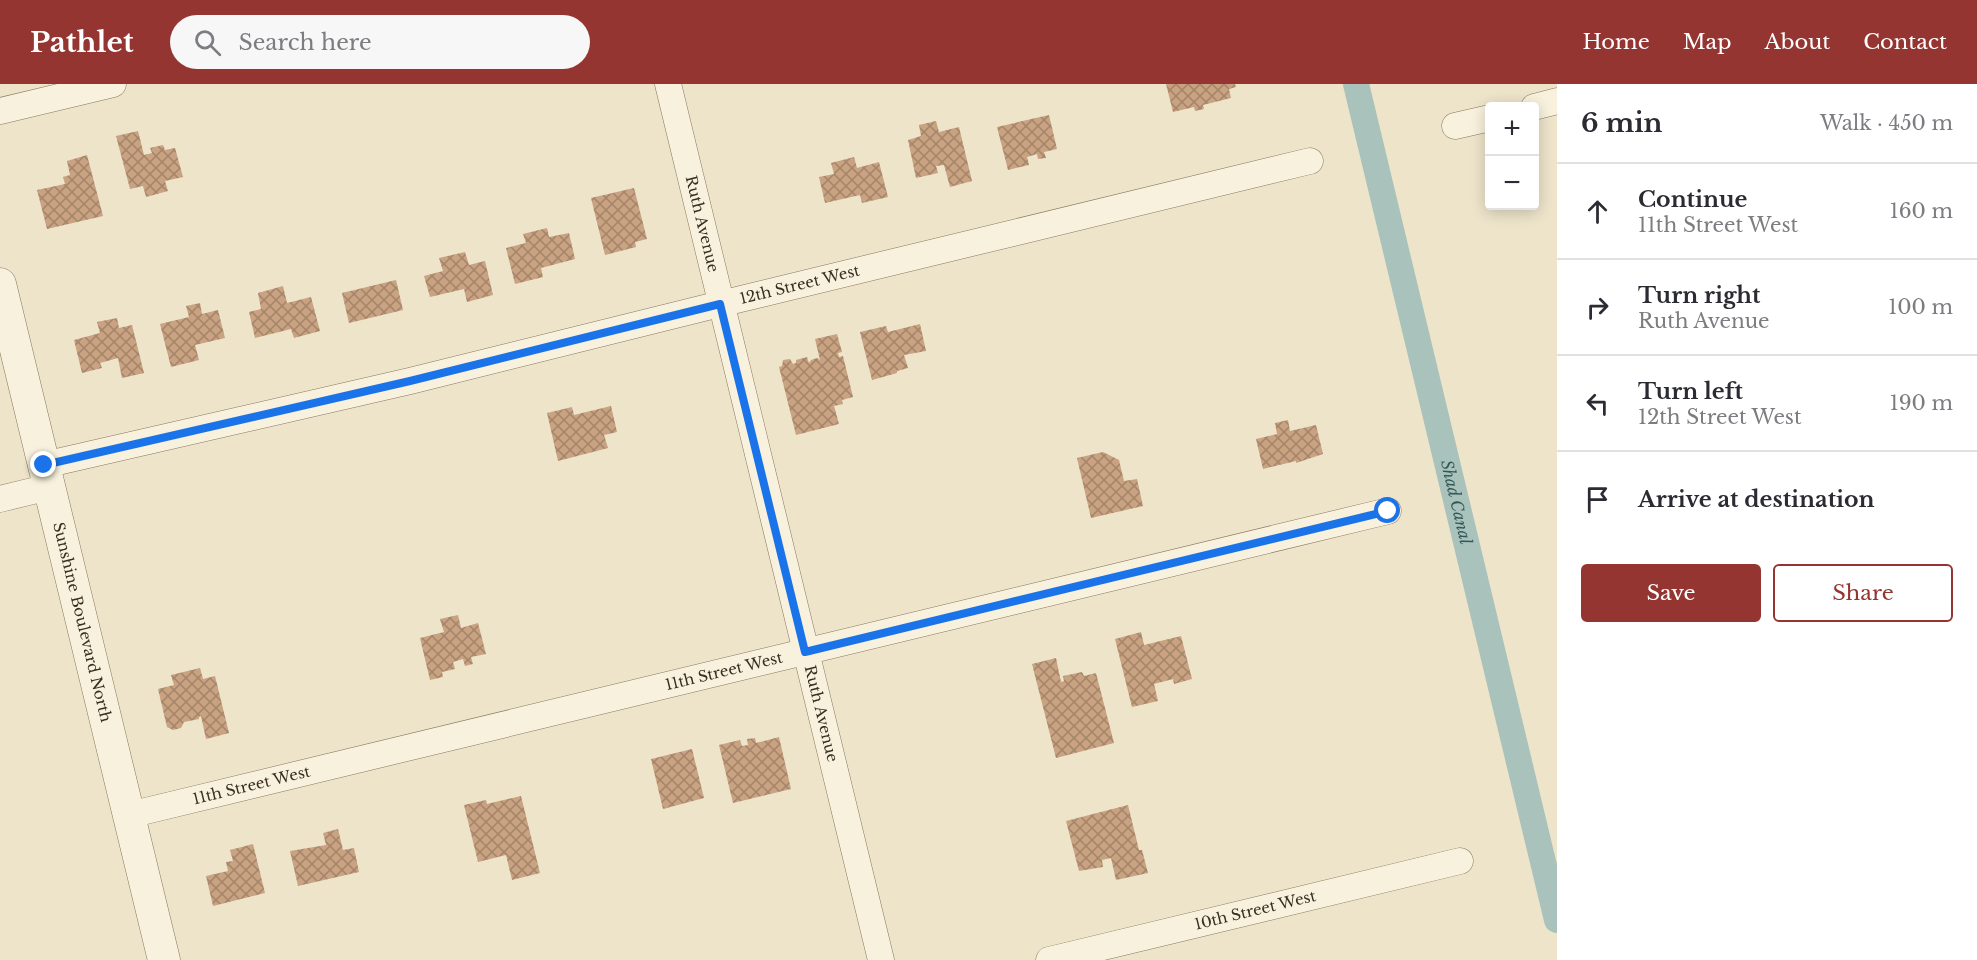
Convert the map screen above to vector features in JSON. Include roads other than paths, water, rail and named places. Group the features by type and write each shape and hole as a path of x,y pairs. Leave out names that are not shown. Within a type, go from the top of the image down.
{"street":[{"path":"0,111 113,84"},
{"name":"Ruth Avenue","path":"668,84 881,960"},
{"path":"1539,106 1557,101"},
{"path":"1455,126 1485,119"},
{"name":"12th Street West","path":"0,499 47,476 410,381 1310,161"},
{"name":"Sunshine Boulevard North","path":"0,284 164,960"},
{"name":"11th Street West","path":"129,815 1388,511"},
{"name":"10th Street West","path":"1048,960 1460,861"}],"waterway":[{"name":"Shad Canal","path":"1356,84 1557,920"}]}
